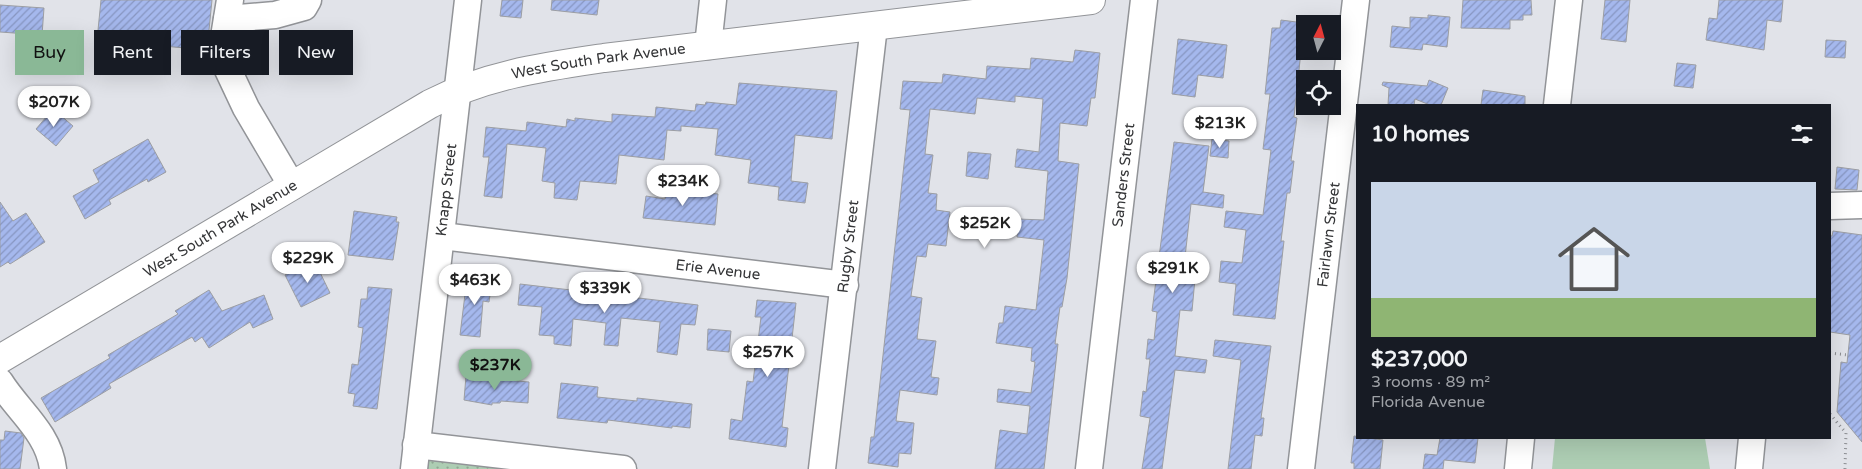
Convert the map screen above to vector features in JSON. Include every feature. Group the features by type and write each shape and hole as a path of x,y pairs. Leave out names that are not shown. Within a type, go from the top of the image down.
{"main road":[{"name":"West South Park Avenue","path":"0,360 457,90 528,69 874,26 1016,4 1091,0"}],"street":[{"path":"292,186 246,108 221,55 228,10 275,15 304,6 308,0"},
{"name":"Knapp Street","path":"415,457 468,0"},
{"path":"708,46 713,0"},
{"name":"Sanders Street","path":"1089,469 1144,0"},
{"name":"Fairlawn Street","path":"1301,469 1356,0"},
{"path":"1557,104 1568,0"},
{"name":"Rugby Street","path":"822,469 874,26"},
{"path":"1831,206 1862,204"},
{"name":"Erie Avenue","path":"442,236 845,285"},
{"path":"0,382 39,432 52,456 53,469"},
{"path":"1518,469 1521,439"},
{"path":"1749,469 1752,439"},
{"path":"415,457 623,469"}],"path":[{"path":"1831,353 1848,355"},
{"path":"1831,415 1846,434 1845,469"}],"green space":[{"path":"1555,439 1705,439 1710,469 1552,469"},
{"path":"416,445 619,469 414,469"}],"building":[{"path":"101,0 212,0 209,30 181,30 181,48 171,47 171,30 98,30"},
{"path":"502,0 523,0 521,18 500,16"},
{"path":"552,0 599,0 597,15 551,10"},
{"path":"1463,0 1531,0 1532,15 1523,15 1523,20 1510,20 1510,29 1461,28"},
{"path":"1605,0 1630,0 1626,42 1601,39"},
{"path":"1719,0 1783,0 1781,22 1767,20 1764,50 1706,40 1709,18 1717,19"},
{"path":"0,5 44,8 42,30 15,30 15,33 0,32"},
{"path":"1428,15 1450,17 1447,47 1423,44 1422,50 1390,47 1392,26 1410,28 1410,17 1428,18"},
{"path":"1281,20 1296,22 1296,60 1300,60 1299,70 1296,70 1294,117 1297,118 1291,161 1294,161 1290,193 1287,193 1281,241 1284,241 1275,319 1233,315 1236,284 1219,282 1221,261 1242,263 1246,230 1224,227 1226,211 1263,215 1271,150 1263,149 1270,94 1265,94 1272,28 1280,28"},
{"path":"1178,39 1227,45 1223,78 1198,75 1195,97 1172,94"},
{"path":"1826,40 1846,41 1845,58 1825,57"},
{"path":"1075,50 1100,53 1095,98 1091,98 1087,126 1060,123 1058,161 1079,164 1067,278 1062,307 1060,307 1055,344 1058,344 1044,469 995,469 1000,430 1027,434 1030,406 997,402 998,389 1031,393 1035,362 1031,361 1032,348 996,343 999,323 1003,323 1005,306 1036,310 1044,240 1017,237 1018,219 1044,220 1048,171 1015,167 1017,149 1039,152 1043,99 1015,96 1015,102 977,98 975,114 930,109 925,154 933,155 928,193 937,194 936,210 950,212 946,246 928,244 926,257 917,256 911,296 922,298 917,339 936,341 931,377 939,378 937,395 900,390 896,421 914,423 911,454 899,453 898,467 868,463 871,437 874,437 910,110 900,109 903,81 942,83 943,74 986,79 987,66 1030,69 1031,58 1073,62"},
{"path":"1677,63 1696,65 1693,88 1674,86"},
{"path":"1429,80 1448,88 1441,104 1428,104 1415,99 1414,104 1388,104 1389,88 1382,85 1383,82 1427,86"},
{"path":"739,83 837,91 832,139 795,135 791,181 808,183 805,203 778,200 779,187 748,183 751,160 715,155 718,129 681,126 681,131 667,130 664,160 619,155 616,184 580,181 577,200 554,198 555,183 542,181 546,148 507,144 502,198 484,196 489,157 483,157 486,127 526,131 527,122 566,127 567,119 575,121 575,118 612,122 612,114 655,117 656,107 695,111 696,104 705,105 706,102 736,105"},
{"path":"1483,90 1525,96 1525,104 1481,104"},
{"path":"53,109 73,126 56,146 36,129"},
{"path":"148,139 166,172 148,182 147,179 109,200 111,204 85,219 73,196 99,182 93,170"},
{"path":"1212,139 1229,141 1228,158 1210,156"},
{"path":"1174,142 1209,146 1203,192 1224,195 1223,208 1191,204 1184,266 1196,268 1192,311 1180,310 1175,356 1207,360 1205,373 1175,370 1162,469 1142,469 1150,418 1140,416 1143,391 1146,392 1150,359 1146,359 1148,339 1154,340 1157,312 1152,311"},
{"path":"968,152 991,154 988,179 966,176"},
{"path":"1837,167 1859,170 1857,190 1835,189"},
{"path":"666,189 718,194 715,225 643,218 646,196 665,199"},
{"path":"0,202 13,221 26,213 45,242 10,264 8,262 0,267"},
{"path":"354,211 397,217 396,222 399,222 393,260 348,255"},
{"path":"1833,231 1862,235 1862,442 1837,412 1841,362 1847,363 1850,335 1831,332"},
{"path":"314,260 330,293 301,307 285,275"},
{"path":"467,278 492,281 489,302 483,301 480,337 460,335"},
{"path":"520,284 698,305 695,325 681,324 677,355 657,352 660,322 621,318 618,346 604,345 606,323 573,319 571,346 554,344 554,336 539,335 542,307 518,305"},
{"path":"368,287 392,289 377,409 353,406 355,394 348,393 352,364 358,365 363,328 358,327 361,299 367,299"},
{"path":"209,290 222,311 264,295 273,319 253,328 250,322 209,348 202,337 195,342 192,337 109,384 111,388 55,422 41,398 110,358 108,355 178,314 175,311"},
{"path":"757,300 796,303 782,427 788,428 786,447 729,439 731,419 742,421 747,381 753,382 761,317 755,317"},
{"path":"708,329 731,331 729,352 707,350"},
{"path":"1215,340 1271,346 1261,418 1264,418 1262,436 1255,435 1251,469 1228,469 1241,360 1213,356"},
{"path":"466,376 529,382 528,403 501,401 500,403 492,403 492,405 464,400"},
{"path":"561,383 598,387 597,397 637,401 637,398 692,404 690,428 672,426 672,428 608,420 607,423 557,418"},
{"path":"5,431 21,433 24,438 20,469 0,469 0,440 4,440"},
{"path":"1354,436 1356,436 1356,439 1383,440 1380,469 1354,469 1354,463 1351,463"},
{"path":"1440,439 1478,439 1475,463 1444,460 1443,469 1423,469 1425,454 1437,455"}]}
